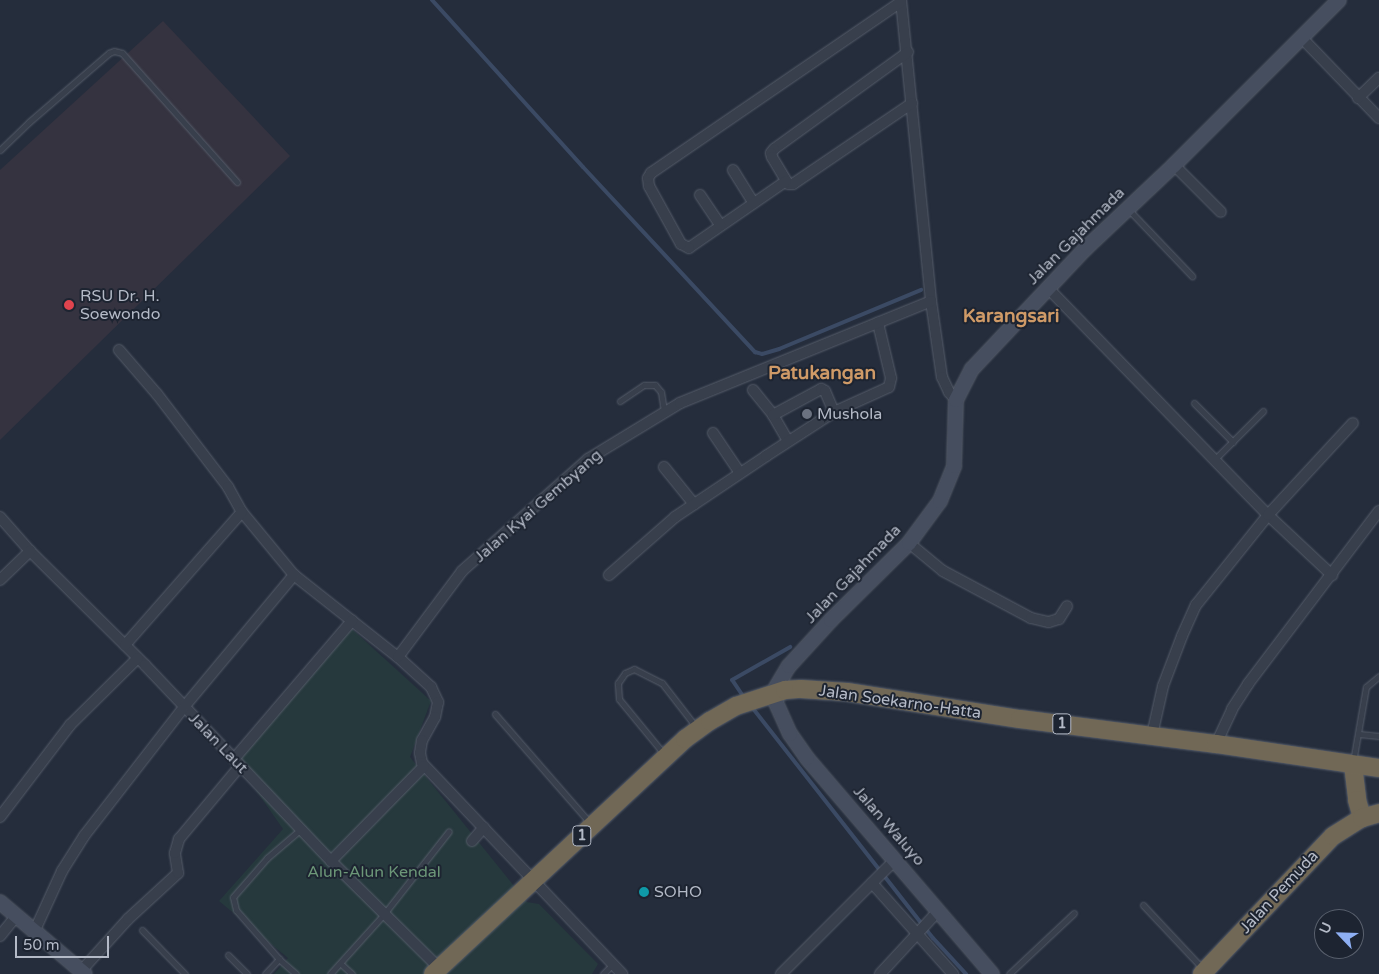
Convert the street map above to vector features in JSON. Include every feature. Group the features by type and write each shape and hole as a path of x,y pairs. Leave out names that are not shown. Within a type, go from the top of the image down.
{"highway":[{"name":"Jalan Soekarno-Hatta","path":"436,971 535,881 666,757 698,730 736,706 766,696 801,689 847,692 1020,719 1152,735 1379,768"},
{"path":"1353,765 1357,800 1371,815"},
{"name":"Jalan Pemuda","path":"1203,972 1333,836 1371,815"}],"street":[{"name":"Jalan Gajahmada","path":"766,696 814,638 909,543 940,501 954,466 956,400 972,369 1048,288 1339,0"},
{"path":"786,181 689,248 683,246 648,186 648,178 675,156 901,1 908,52 932,301 942,377 949,392 956,400"},
{"path":"1302,38 1379,118"},
{"path":"908,52 772,151 772,157 786,181 793,184 912,103"},
{"path":"1358,98 1379,78"},
{"path":"1174,165 1221,212"},
{"path":"733,170 754,203"},
{"path":"700,195 720,226"},
{"path":"1048,288 1268,515 1332,575"},
{"name":"Jalan Kyai Gembyang","path":"398,657 462,571 588,458 680,403 932,301"},
{"path":"609,575 675,517 740,472 834,412 884,390 891,383 878,323"},
{"path":"119,350 175,417 228,487 242,512 294,575 398,657 431,687 438,702 435,717 422,740 420,752 424,766 622,974"},
{"path":"772,415 821,389 825,391 834,412"},
{"path":"753,390 772,415 788,441"},
{"path":"1152,735 1163,686 1182,636 1196,606 1268,515 1352,423"},
{"path":"714,433 740,472"},
{"path":"664,467 694,504"},
{"path":"1216,744 1232,709 1248,684 1379,511"},
{"path":"125,645 242,512"},
{"name":"Jalan Laut","path":"0,517 30,551 138,658 330,861 384,914 436,971"},
{"path":"909,543 943,571 1031,618 1049,622 1059,619 1067,606"},
{"path":"0,580 30,551"},
{"path":"35,930 62,871 84,836 184,707 294,575"},
{"path":"0,902 83,972 128,920 178,873 175,853 178,839 352,620"},
{"path":"0,817 70,725 138,658"},
{"name":"Jalan Waluyo","path":"766,696 807,758 892,863 992,974"},
{"path":"330,861 424,766"},
{"path":"472,841 484,827"},
{"path":"781,974 892,863"},
{"path":"874,881 919,930 953,974"},
{"path":"880,974 936,913"},
{"path":"2,933 16,916"}],"lane":[{"path":"0,150 29,122 108,53 114,50 122,52 237,182"},
{"path":"1127,209 1192,276"},
{"path":"620,402 644,385 655,385 661,392 664,412"},
{"path":"1194,403 1233,442"},
{"path":"1215,459 1263,411"},
{"path":"666,757 619,699 618,683 625,673 634,669 662,683 698,730"},
{"path":"1353,765 1366,687 1379,676"},
{"path":"495,714 593,826"},
{"path":"1359,734 1379,736"},
{"path":"296,974 279,959 236,910 233,897 267,858 301,829"},
{"path":"330,974 384,914 450,831"},
{"path":"1143,905 1203,972"},
{"path":"1010,974 1074,913"},
{"path":"142,930 185,974"},
{"path":"228,955 247,974"},
{"path":"265,974 279,959"},
{"path":"341,964 352,974"},
{"path":"603,974 613,964"}],"shaded area":[{"name":"RSU Dr. H. Soewondo","path":"163,21 290,156 0,440 0,170"}],"green space":[{"name":"Alun-Alun Kendal","path":"352,629 431,701 410,757 527,902 539,904 598,964 592,974 274,974 288,958 219,901 283,829 234,759"}],"waterway":[{"path":"432,0 583,167 755,352 762,354 779,349 921,290"},
{"path":"745,699 732,680 790,647"},
{"path":"751,706 933,938 966,974"}],"place":[{"name":"RSU Dr. H. Soewondo","path":"69,305"},
{"name":"Mushola","path":"807,414"},
{"name":"SOHO","path":"644,892"}],"district":[{"name":"Karangsari","path":"1011,317"},
{"name":"Patukangan","path":"822,374"}]}
